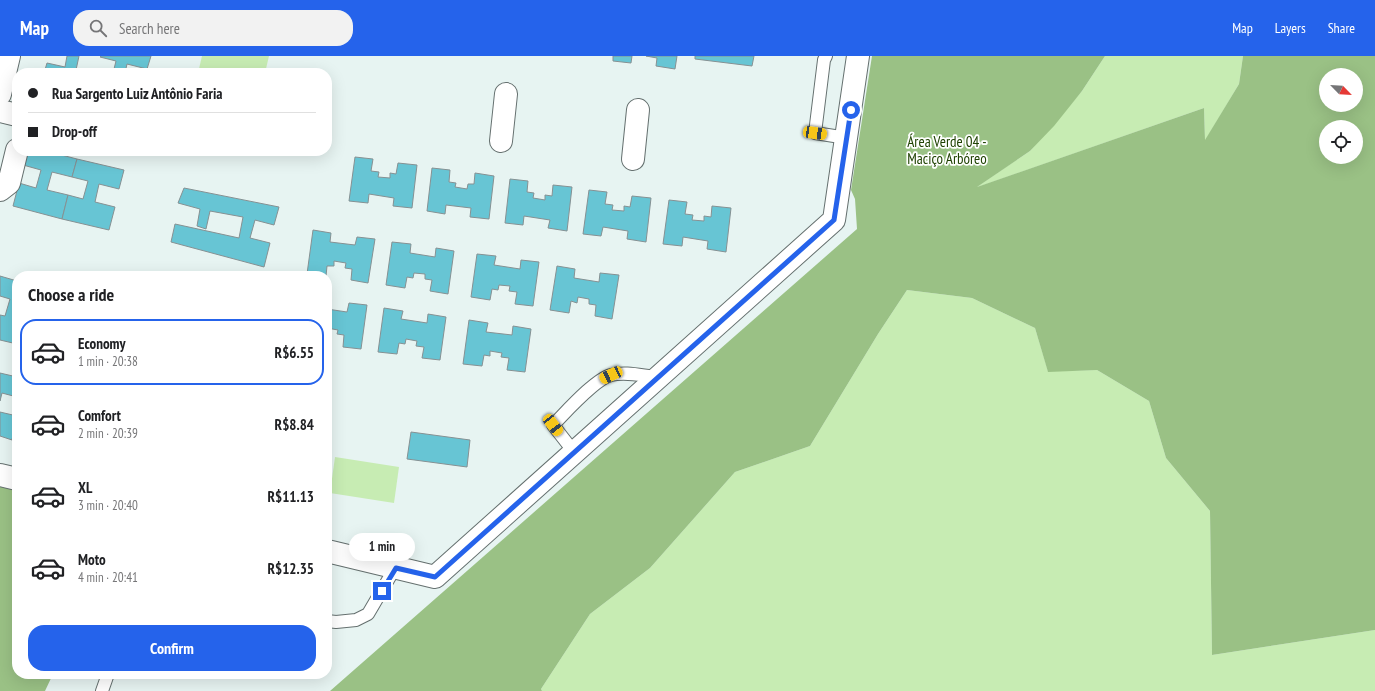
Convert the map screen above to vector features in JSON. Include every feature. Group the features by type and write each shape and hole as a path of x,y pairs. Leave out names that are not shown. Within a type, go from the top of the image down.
{"street":[{"path":"0,94 9,56"},
{"path":"332,552 435,577 834,220 858,56"},
{"path":"501,141 506,94"},
{"path":"634,159 638,110"},
{"path":"0,111 12,113"},
{"path":"0,190 9,183 16,156"},
{"path":"0,475 12,478"}],"lane":[{"path":"826,56 824,60 815,133 847,138"},
{"path":"574,452 553,425 600,380 611,375 623,374 657,377"},
{"path":"332,622 356,620 368,614 396,568"},
{"path":"102,691 106,679"}],"green space":[{"path":"202,56 269,56 266,68 199,68"},
{"name":"Área Verde 04 - Maciço Arbóreo","path":"872,56 1105,56 1082,91 1054,126 1030,151 977,187 1204,108 1205,140 1239,84 1243,56 1375,56 1375,630 1212,655 1210,511 1166,458 1149,401 1097,370 1048,372 1035,328 972,298 907,290 878,334 810,446 735,472 650,568 590,614 541,689 542,691 330,691 857,229 855,199 851,190"},
{"path":"1105,56 1243,56 1239,84 1205,141 1204,108 975,188 1030,151 1082,91"},
{"path":"907,290 972,298 1035,328 1048,371 1097,370 1149,401 1166,458 1210,511 1212,655 1375,630 1375,691 542,691 541,689 590,614 650,568 735,472 810,446 878,334"},
{"path":"335,457 399,467 394,503 332,493 332,479"},
{"path":"0,486 12,489 12,679 51,679 45,691 0,691"}],"building":[{"path":"67,56 79,56 76,68 46,68 47,63 65,67"},
{"path":"151,56 147,68 127,64 126,68 114,68 116,61 100,57"},
{"path":"613,56 632,56 631,63 613,61"},
{"path":"646,56 677,56 675,69 656,66 657,58"},
{"path":"695,56 754,56 752,66 695,59"},
{"path":"26,156 65,156 77,159 72,177 52,172 47,190 68,195 62,219 13,206 19,183 36,188 41,170 23,165"},
{"path":"355,157 373,159 371,171 379,172 378,177 390,178 390,173 396,174 398,163 417,165 412,208 393,206 394,198 369,194 368,203 349,201"},
{"path":"77,159 124,170 119,189 99,184 95,202 115,207 109,230 62,219 68,195 83,199 88,181 72,177"},
{"path":"432,168 450,170 449,182 456,183 455,187 467,189 468,184 474,184 475,173 494,176 489,219 470,217 471,208 446,205 445,214 427,211"},
{"path":"510,179 528,181 527,192 534,193 533,198 545,200 545,195 552,196 553,185 572,187 567,231 548,228 550,220 524,216 523,225 505,223"},
{"path":"184,188 279,207 274,225 255,220 250,238 270,243 264,267 171,242 175,224 239,238 243,217 210,211 206,229 197,226 200,209 178,203"},
{"path":"589,190 607,192 605,204 613,205 612,210 624,211 624,206 630,207 632,196 651,198 646,242 627,239 628,231 603,227 601,236 583,234"},
{"path":"669,200 687,202 685,214 693,215 692,220 704,221 704,216 711,217 712,206 731,208 726,252 707,249 708,241 683,237 682,246 663,244"},
{"path":"313,230 331,233 330,242 355,245 357,237 375,239 368,283 351,280 352,269 345,268 346,263 334,261 334,266 327,266 326,271 307,271"},
{"path":"392,242 411,244 410,253 435,257 436,248 454,251 448,294 430,291 432,280 425,279 425,274 414,273 413,278 407,277 405,288 386,285"},
{"path":"477,254 496,256 494,265 520,269 521,260 539,262 533,306 515,304 517,292 509,291 510,286 499,285 498,290 492,289 490,300 471,297"},
{"path":"557,266 575,269 574,278 599,282 600,273 619,275 612,319 595,316 596,305 589,304 589,299 578,297 577,303 571,301 569,313 550,310"},
{"path":"0,276 12,280 12,343 0,340 0,315 5,316 10,299 0,296"},
{"path":"349,303 367,305 361,349 343,347 344,335 337,334 338,330 332,329 332,310 347,312"},
{"path":"384,308 403,311 401,319 427,323 428,314 446,317 440,360 422,358 424,347 416,346 417,341 406,339 405,344 399,343 397,354 378,352"},
{"path":"469,320 488,323 486,332 512,335 513,326 531,329 525,372 507,370 509,358 501,357 502,353 490,351 490,356 484,355 482,366 463,364"},
{"path":"0,373 12,376 12,396 2,393 0,401"},
{"path":"0,412 12,415 12,440 0,436"},
{"path":"411,432 470,440 467,467 407,459"}],"route":[{"path":"382,591 396,568 435,577 834,220 851,110"}]}
